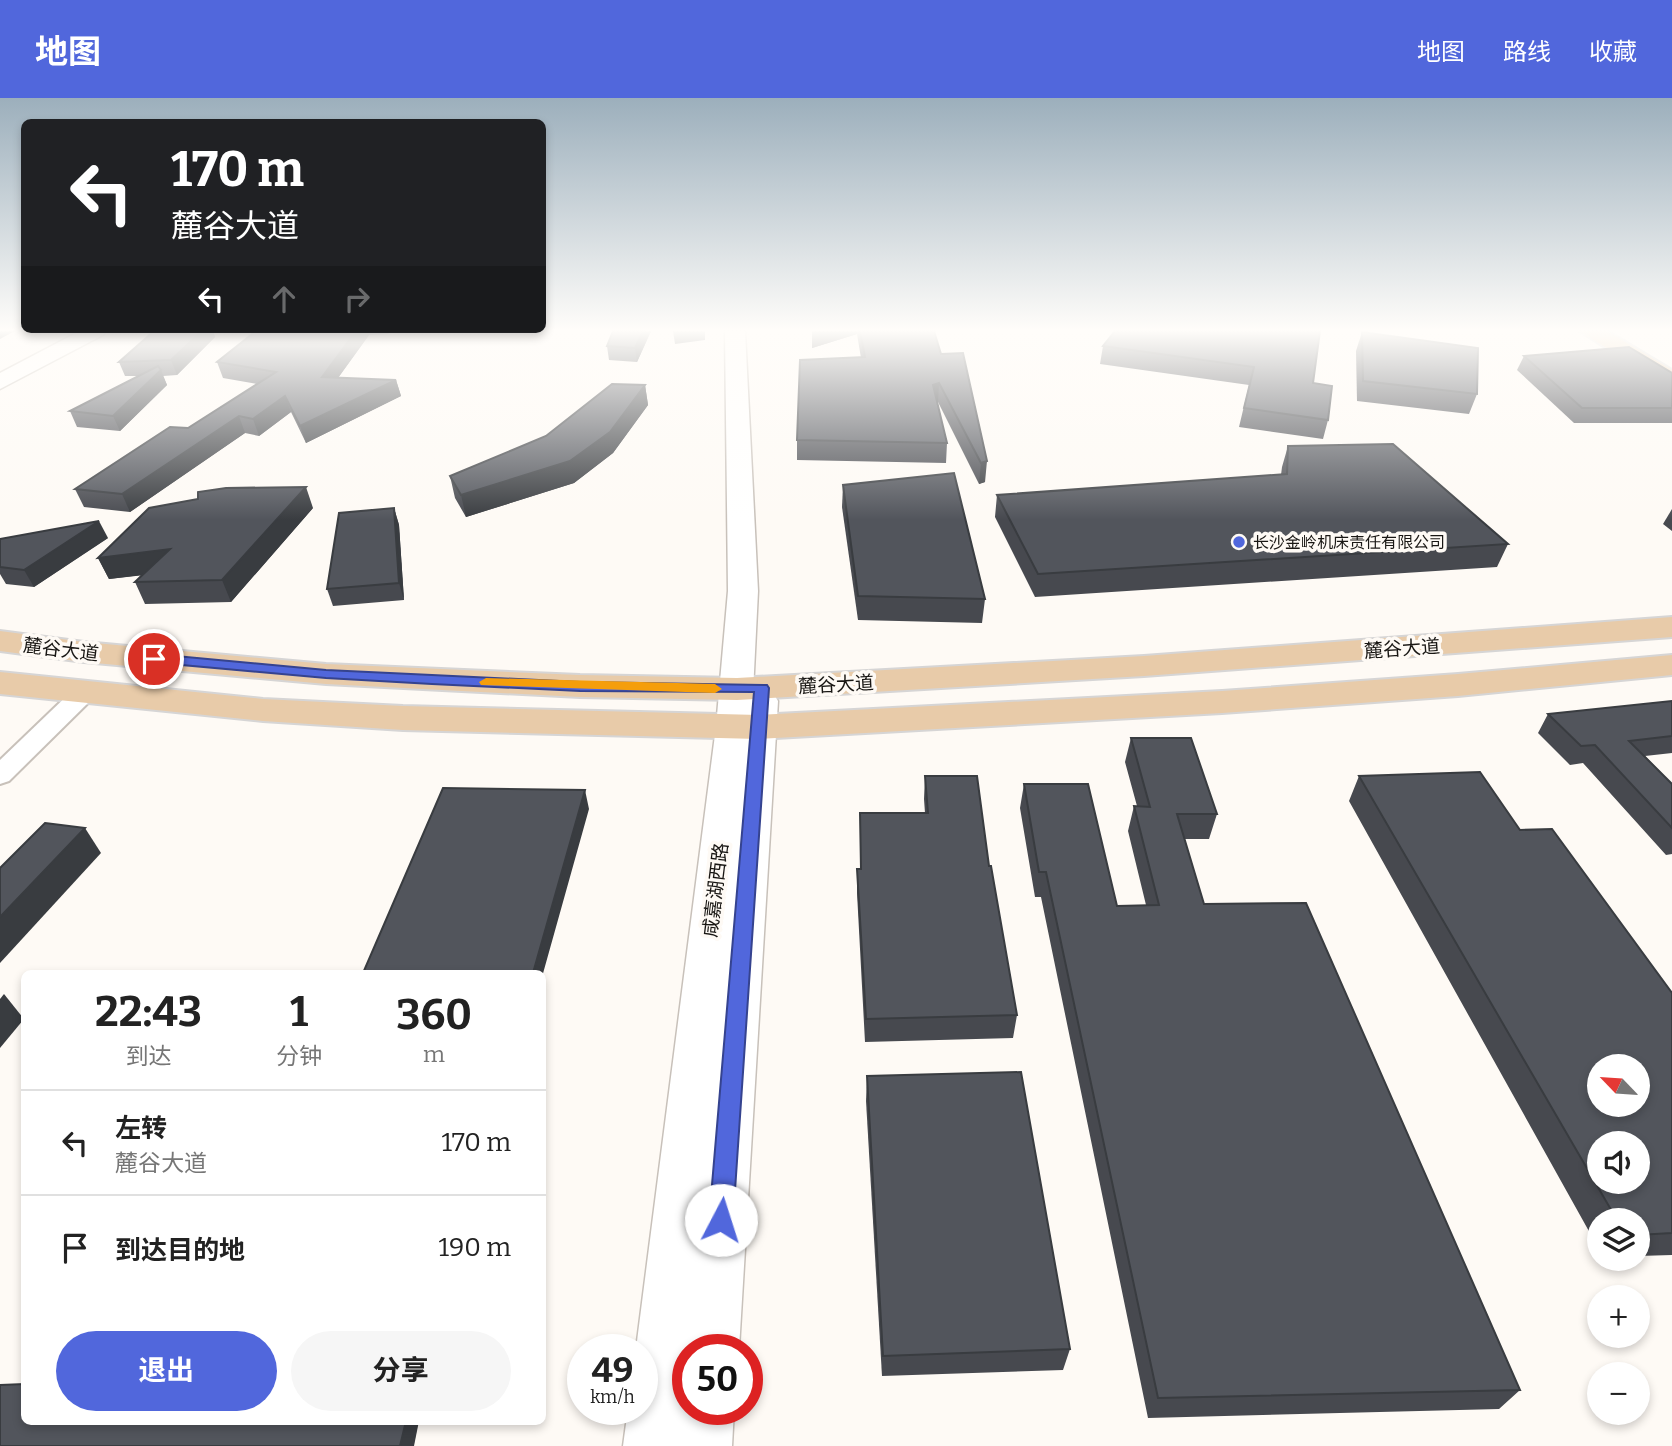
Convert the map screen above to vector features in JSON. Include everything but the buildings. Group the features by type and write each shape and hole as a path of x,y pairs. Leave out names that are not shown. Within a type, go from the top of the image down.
{"main road":[{"name":"咸嘉湖西路","path":"711,1334 748,708 737,394"},
{"name":"咸嘉湖西路","path":"654,1446 765,590 754,394"},
{"name":"麓谷大道","path":"0,641 84,652 326,674 580,686 748,708 1157,665 1672,627"},
{"name":"麓谷大道","path":"0,683 83,694 263,710 388,717 748,708 1236,701 1458,685 1672,665"},
{"path":"701,1446 703,1425"}],"street":[{"path":"0,775 83,694"}],"slow traffic":[{"path":"486,682 715,689"}],"place":[{"name":"长沙金岭机床责任有限公司","path":"1239,542"}],"route":[{"path":"154,659 432,680 580,686 761,688 721,1220"}]}
